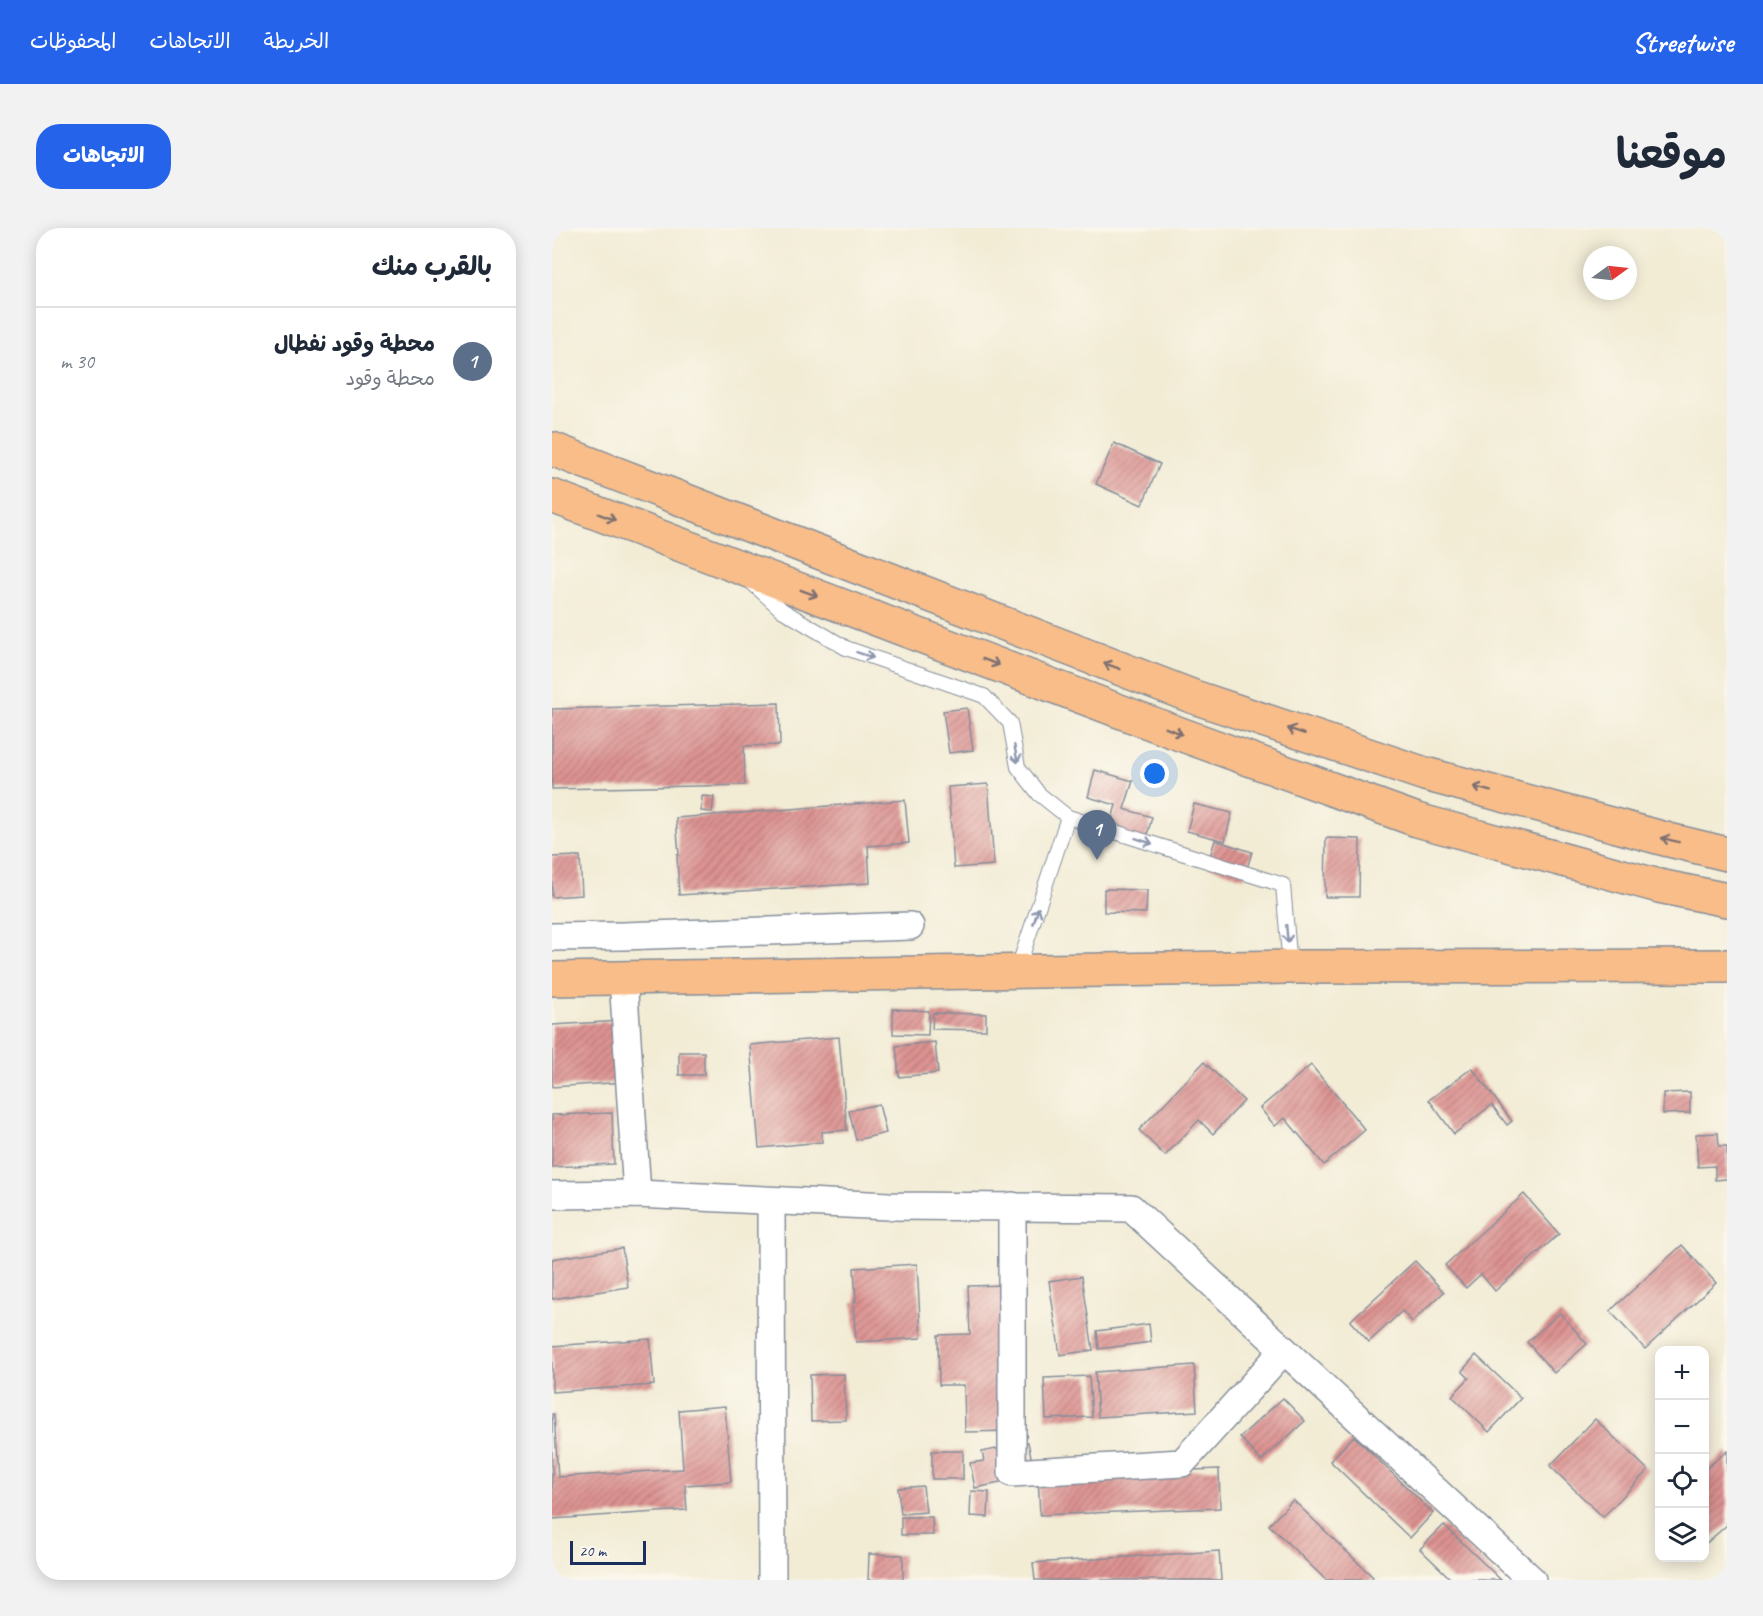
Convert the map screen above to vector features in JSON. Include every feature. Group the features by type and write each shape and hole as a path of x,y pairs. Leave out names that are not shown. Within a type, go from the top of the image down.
{"main road":[{"path":"552,449 1194,697 1425,774 1727,854"},
{"path":"552,496 1169,730 1417,820 1659,886 1727,900"},
{"path":"552,979 1290,967 1727,966"}],"street":[{"path":"552,937 910,926"},
{"path":"623,978 637,1194"},
{"path":"552,1195 637,1194 889,1206 1131,1208 1532,1580"},
{"path":"771,1201 772,1580"},
{"path":"1012,1206 1012,1473 1182,1463 1284,1350"}],"lane":[{"path":"731,564 782,610 846,648 984,696 1010,723 1018,767 1039,794 1068,817 1283,885 1290,967"},
{"path":"1017,971 1068,817"}],"building":[{"path":"1114,443 1160,464 1142,505 1096,484"},
{"path":"779,703 780,745 744,746 745,785 552,789 552,709"},
{"path":"967,708 973,750 949,753 943,711"},
{"path":"1095,770 1133,781 1124,809 1152,817 1145,843 1108,833 1116,805 1088,797"},
{"path":"988,784 994,865 954,868 948,787"},
{"path":"702,796 714,797 712,812 701,811"},
{"path":"905,800 909,843 868,846 870,883 679,895 676,818"},
{"path":"1194,804 1232,813 1225,841 1187,831"},
{"path":"1326,838 1360,839 1359,897 1325,897"},
{"path":"1215,840 1252,852 1244,878 1207,866"},
{"path":"580,856 582,895 552,897 552,857"},
{"path":"1104,889 1147,890 1146,913 1104,912"},
{"path":"893,1009 929,1011 928,1035 893,1034"},
{"path":"933,1013 986,1014 986,1030 932,1029"},
{"path":"622,1021 625,1082 552,1087 552,1025"},
{"path":"839,1037 847,1130 822,1132 822,1142 759,1148 750,1045"},
{"path":"935,1042 938,1073 899,1077 896,1046"},
{"path":"679,1052 704,1052 704,1075 679,1075"},
{"path":"1204,1062 1244,1101 1213,1134 1199,1120 1165,1156 1139,1130"},
{"path":"1311,1065 1365,1130 1324,1165 1285,1118 1275,1126 1260,1108"},
{"path":"1472,1068 1512,1121 1507,1125 1492,1105 1454,1134 1429,1100"},
{"path":"1690,1092 1690,1113 1663,1114 1663,1093"},
{"path":"879,1104 886,1133 856,1140 849,1111"},
{"path":"612,1113 614,1164 552,1167 552,1115"},
{"path":"1718,1133 1719,1146 1727,1146 1727,1179 1715,1180 1715,1166 1698,1167 1696,1134"},
{"path":"1524,1194 1559,1234 1495,1291 1481,1274 1466,1288 1445,1265"},
{"path":"1682,1245 1716,1283 1645,1349 1610,1311"},
{"path":"622,1248 628,1287 552,1299 552,1259"},
{"path":"1415,1261 1444,1292 1412,1322 1402,1311 1369,1342 1350,1321"},
{"path":"917,1264 921,1338 856,1342 853,1302 856,1302 854,1268"},
{"path":"1082,1276 1093,1350 1060,1355 1049,1281"},
{"path":"1007,1285 1011,1431 965,1432 964,1385 939,1385 938,1335 970,1334 968,1286"},
{"path":"1560,1313 1587,1344 1554,1373 1527,1342"},
{"path":"1149,1324 1151,1342 1099,1349 1097,1331"},
{"path":"650,1339 654,1385 552,1392 552,1346"},
{"path":"1476,1355 1521,1398 1489,1432 1452,1396 1469,1378 1462,1371"},
{"path":"1194,1365 1197,1411 1098,1417 1095,1372"},
{"path":"844,1374 846,1420 811,1421 810,1375"},
{"path":"1089,1376 1092,1417 1046,1419 1044,1378"},
{"path":"1283,1398 1305,1421 1261,1461 1240,1437"},
{"path":"725,1406 731,1482 685,1485 687,1510 552,1519 552,1414 554,1414 558,1477 683,1469 679,1410"},
{"path":"1595,1419 1648,1470 1603,1517 1550,1466"},
{"path":"1354,1436 1433,1513 1410,1538 1330,1461"},
{"path":"1028,1442 1035,1476 975,1488 970,1463 984,1461 982,1452"},
{"path":"932,1451 963,1451 963,1479 932,1479"},
{"path":"1727,1451 1727,1525 1709,1541 1709,1508 1709,1466"},
{"path":"1219,1469 1220,1508 1040,1515 1038,1476"},
{"path":"923,1486 926,1512 901,1514 898,1488"},
{"path":"971,1491 989,1492 988,1517 970,1516"},
{"path":"1293,1500 1373,1577 1370,1580 1326,1580 1269,1525"},
{"path":"901,1517 932,1517 933,1535 901,1535"},
{"path":"1444,1525 1501,1580 1452,1580 1420,1549"},
{"path":"1219,1551 1221,1580 1035,1580 1033,1563"},
{"path":"869,1554 903,1555 903,1580 868,1580"}],"place":[{"name":"محطة وقود نفطال","path":"1097,860"}]}
